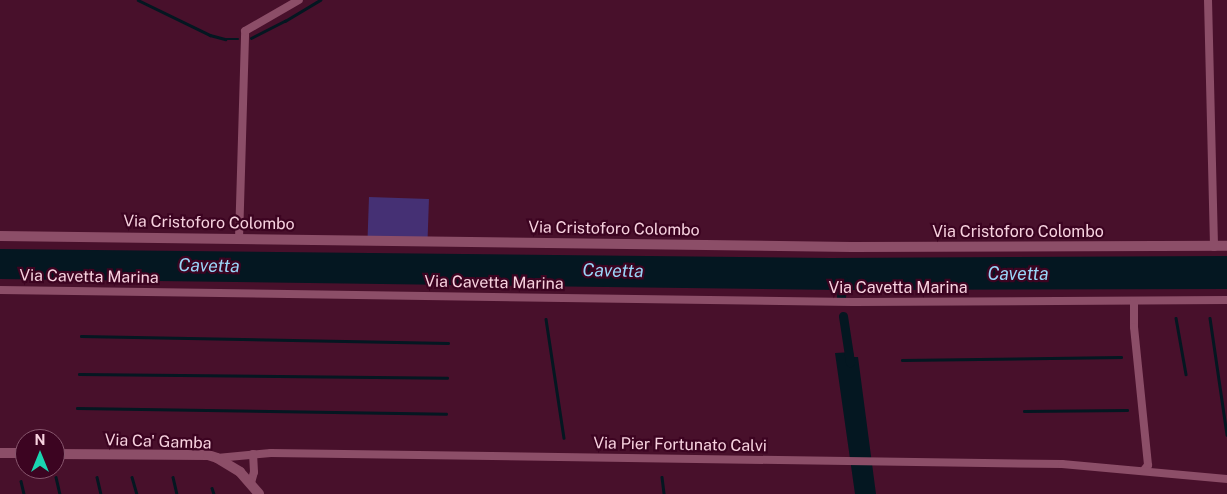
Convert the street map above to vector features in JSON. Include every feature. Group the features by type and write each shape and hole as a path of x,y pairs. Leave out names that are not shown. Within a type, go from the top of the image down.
{"street":[{"path":"239,239 244,31 298,0"},
{"path":"1208,0 1214,247"},
{"name":"Via Cristoforo Colombo","path":"0,236 852,247 1227,246"},
{"name":"Via Cavetta Marina","path":"0,290 853,302 1227,300"},
{"path":"1134,301 1134,326 1148,465 1144,470"},
{"path":"0,453 15,453"},
{"name":"Via Ca' Gamba","path":"65,454 196,455 216,458 240,472 252,483 259,494"},
{"path":"252,483 254,472 253,454"},
{"name":"Via Pier Fortunato Calvi","path":"216,458 253,454 1062,464 1227,479"}],"shaded area":[{"path":"369,197 429,199 428,238 368,236"}],"water":[{"name":"Cavetta","path":"0,249 831,258 1227,256 1227,289 840,290 0,279"},
{"path":"853,352 854,357 858,357 876,494 855,494 835,353"}],"waterway":[{"path":"138,0 210,35 225,39 238,39"},
{"path":"251,38 285,21 320,0"},
{"path":"841,297 843,280"},
{"path":"843,316 850,362"},
{"path":"1176,318 1186,374"},
{"path":"1210,318 1227,435"},
{"path":"546,319 564,438"},
{"path":"81,336 448,343"},
{"path":"902,360 1121,357"},
{"path":"79,374 447,378"},
{"path":"77,408 446,414"},
{"path":"1024,411 1127,410"},
{"path":"97,477 101,494"},
{"path":"132,477 137,494"},
{"path":"173,477 177,494"},
{"path":"662,477 664,494"},
{"path":"56,479 60,494"},
{"path":"21,481 24,494"},
{"path":"212,488 214,494"}]}
